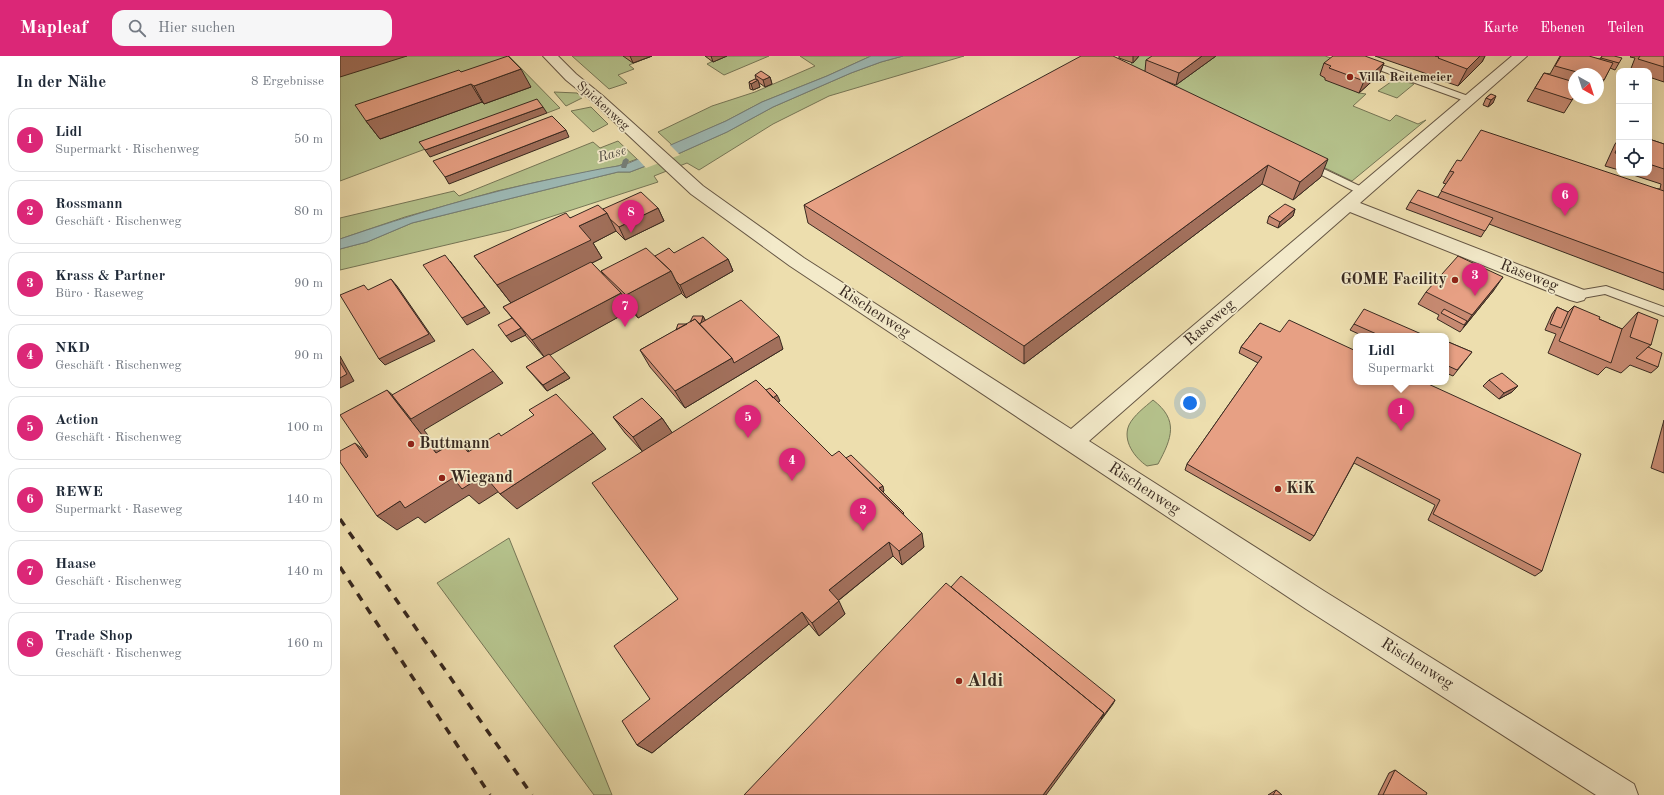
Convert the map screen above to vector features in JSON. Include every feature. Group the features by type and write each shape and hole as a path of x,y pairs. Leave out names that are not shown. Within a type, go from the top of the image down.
{"street":[{"name":"Spickenweg","path":"550,56 673,170"},
{"name":"Raseweg","path":"1072,442 1468,99 1520,56"},
{"name":"Rischenweg","path":"673,170 721,208 797,262 1321,604 1623,795"},
{"name":"Raseweg","path":"1347,204 1576,295"}],"lane":[{"path":"1349,56 1468,99"},
{"path":"1298,159 1362,191"},
{"path":"1576,295 1606,290 1664,312"}],"green space":[{"path":"340,56 509,56 560,108 547,113 540,106 340,181"},
{"path":"572,56 652,56 629,65 634,69 618,75 627,83 609,89"},
{"path":"705,56 769,56 724,75 707,64 713,61"},
{"path":"800,56 871,56 827,76 762,102 726,121 672,145 658,132 712,106 755,92 815,66"},
{"path":"903,56 964,56 829,96 773,124 699,170 687,163 654,176 658,182 510,230 340,270 340,249 367,242 412,223 618,172 630,172 680,153 727,132 773,107 851,73"},
{"path":"1139,56 1325,56 1345,63 1327,78 1359,93 1366,94 1353,106 1390,121 1396,115 1418,124 1426,120 1352,181 1124,71"},
{"path":"1395,79 1414,84 1397,98 1378,91"},
{"path":"554,92 577,93 582,98 566,106"},
{"path":"591,107 608,124 593,132 571,111"},
{"path":"618,141 637,159 618,166 497,191 405,217 340,239 340,218 454,191 459,196 593,142 600,148"},
{"path":"1153,400 1167,415 1170,422 1170,430 1167,446 1158,464 1147,466 1134,454 1128,443 1127,431 1134,418"},
{"path":"509,538 612,795 594,795 437,583"}],"water":[{"path":"871,56 903,56 851,73 773,107 727,132 680,153 630,172 618,172 412,223 367,242 340,249 340,239 420,213 501,190 629,163 726,121 762,102 827,76"}],"pier":[{"path":"669,144 680,155 646,168 636,157"}],"building":[{"path":"508,56 521,69 474,86 471,84 366,121 355,105 459,70 461,72"},
{"path":"1081,56 1113,56 1328,159 1300,182 1268,165 1024,346 804,205"},
{"path":"1152,56 1202,56 1179,73 1146,60"},
{"path":"1333,56 1365,56 1384,63 1364,81 1329,68 1331,66 1324,63"},
{"path":"1435,56 1480,56 1467,69"},
{"path":"1561,56 1589,56 1613,63 1604,80 1604,68 1568,68 1568,70 1555,66"},
{"path":"1602,56 1622,58 1619,63 1601,58"},
{"path":"1640,56 1664,56 1664,67 1638,59"},
{"path":"761,71 770,77 763,80 755,75"},
{"path":"1544,73 1568,80 1568,99 1535,88"},
{"path":"755,79 758,80 751,84 749,82"},
{"path":"1491,94 1496,96 1491,100 1486,98"},
{"path":"537,99 543,107 425,150 419,142"},
{"path":"552,116 566,130 445,177 433,161"},
{"path":"1481,130 1664,191 1664,273 1441,191 1454,172 1450,171 1457,160 1461,161"},
{"path":"1652,140 1664,144 1664,169 1652,165"},
{"path":"1418,190 1493,218 1485,231 1410,202"},
{"path":"641,192 658,208 619,227 610,219 603,209"},
{"path":"1285,204 1295,209 1280,222 1269,216"},
{"path":"598,205 607,213 579,226 591,240 497,285 474,256 566,213 570,218"},
{"path":"703,237 728,259 680,285 676,281 671,271 655,256 669,248 674,253"},
{"path":"646,248 671,271 626,295 601,271"},
{"path":"445,255 485,307 462,318 423,265"},
{"path":"1458,256 1503,277 1472,315 1426,292"},
{"path":"591,262 621,293 532,340 503,307"},
{"path":"391,279 429,334 379,359 340,295 364,285 368,290"},
{"path":"741,300 779,336 734,363 732,358 699,324"},
{"path":"1574,306 1600,317 1599,319 1622,329 1611,363 1559,341"},
{"path":"1557,307 1568,312 1561,328 1550,324"},
{"path":"1364,309 1419,333 1374,333 1354,324"},
{"path":"1444,309 1467,321 1464,325 1441,313"},
{"path":"1638,312 1658,320 1651,345 1630,337"},
{"path":"693,316 703,316 701,323 699,324 695,319 690,322"},
{"path":"512,318 521,328 506,336 498,325"},
{"path":"695,319 732,358 675,391 640,350"},
{"path":"1289,320 1353,350 1353,385 1431,385 1581,454 1542,571 1433,514 1440,500 1357,457 1314,536 1187,464 1262,357 1241,347 1260,323 1280,332"},
{"path":"678,324 687,324 676,330"},
{"path":"1449,342 1472,352 1457,370 1449,366"},
{"path":"1648,347 1662,353 1658,367 1636,358"},
{"path":"473,349 493,371 411,419 392,395"},
{"path":"549,354 565,372 543,385 526,367"},
{"path":"340,362 347,374 340,378"},
{"path":"1502,373 1518,386 1504,393 1489,380"},
{"path":"756,380 832,456 839,451 922,533 899,551 889,542 829,590 839,601 812,623 802,612 637,745 622,721 650,699 614,646 678,599 592,483"},
{"path":"770,388 777,395 773,398 766,390"},
{"path":"387,390 436,453 458,440 468,452 499,433 501,436 534,415 529,410 556,394 593,433 500,494 484,475 462,489 453,478 405,508 400,501 377,516 340,462 340,451 355,443 366,458 368,456 340,415"},
{"path":"642,398 662,418 633,437 613,417"},
{"path":"851,455 883,486 879,488 904,513 903,514 846,458"},
{"path":"961,576 1115,700 1101,719 1104,713 951,587"},
{"name":"Aldi","path":"946,583 1104,713 1043,795 744,795"},
{"path":"1395,770 1427,793 1426,795 1383,795"},
{"path":"1276,790 1282,795 1273,795"}],"waterway":[{"name":"Rase","path":"624,167 626,160"}],"railway":[{"path":"340,519 532,795"},
{"path":"340,567 490,795"}],"place":[{"name":"Villa Reitemeier","path":"1350,77"},
{"name":"REWE","path":"1565,216"},
{"name":"Trade Shop","path":"631,233"},
{"name":"GOME Facility","path":"1455,280"},
{"name":"Krass & Partner","path":"1475,296"},
{"name":"Haase","path":"625,327"},
{"name":"Lidl","path":"1401,431"},
{"name":"Action","path":"748,438"},
{"name":"Buttmann","path":"411,444"},
{"name":"Wiegand","path":"442,478"},
{"name":"NKD","path":"792,481"},
{"name":"KiK","path":"1278,489"},
{"name":"Rossmann","path":"863,531"},
{"name":"Aldi","path":"959,681"}]}
